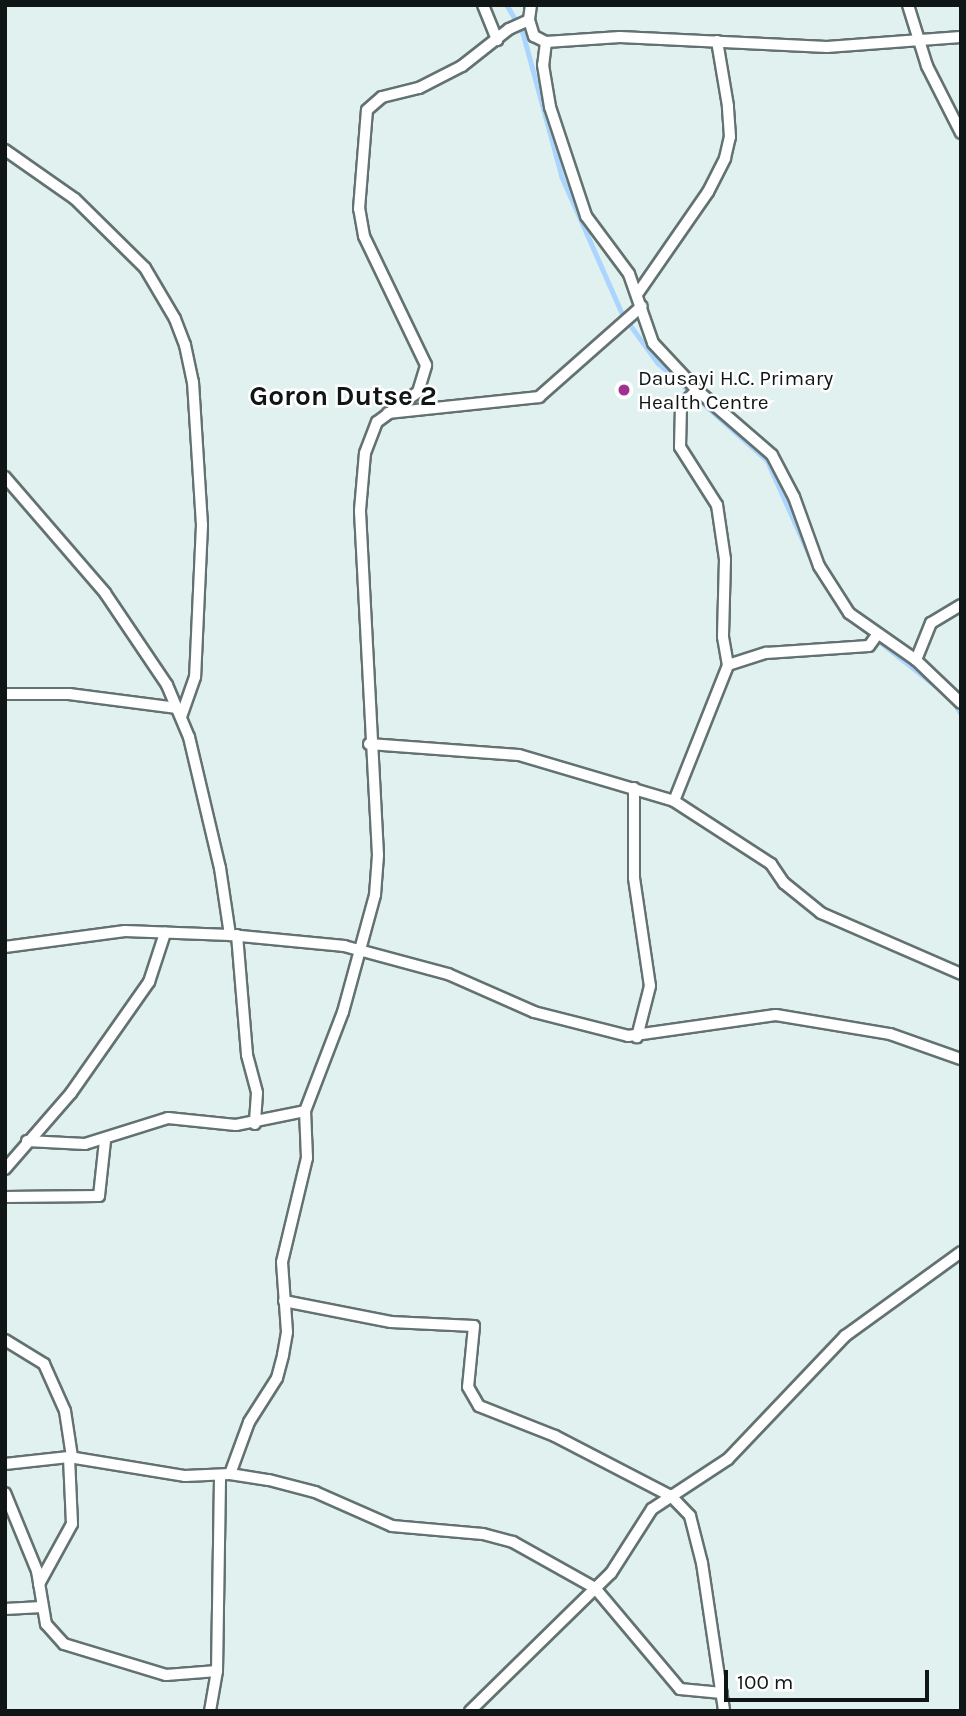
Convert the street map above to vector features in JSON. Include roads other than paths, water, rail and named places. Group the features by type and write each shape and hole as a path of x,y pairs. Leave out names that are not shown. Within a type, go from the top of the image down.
{"street":[{"path":"482,5 497,40"},
{"path":"531,5 529,20 534,36 546,42 620,37 827,47 920,43 961,37"},
{"path":"908,5 920,43 961,133"},
{"path":"210,1711 217,1671 225,1476 249,1422 277,1378 287,1332 282,1262 307,1158 305,1111 361,951 376,895 378,855 369,744 360,510 365,453 377,422 418,392 426,365 422,351 374,265 364,236 359,209 367,110 382,97 419,88 462,66 509,29 529,20"},
{"path":"638,293 708,192 725,158 729,127 717,41"},
{"path":"546,42 543,65 550,107 586,216 629,274 638,293 653,343 697,390 772,455 794,497 819,566 849,613 916,660 961,703"},
{"path":"5,150 75,200 145,268 176,318 186,345 193,382 202,525 195,677 179,713"},
{"path":"388,413 539,397 580,357 616,332 642,306"},
{"path":"674,800 728,665 723,636 725,559 718,505 680,447 681,406 697,390"},
{"path":"5,477 105,593 167,685 179,713 220,867 233,935 247,1055 257,1093 255,1124"},
{"path":"916,660 931,623 961,605"},
{"path":"728,665 766,653 869,646 877,635"},
{"path":"5,694 69,694 179,713"},
{"path":"369,744 519,755 674,800 771,864 784,883 821,913 961,974"},
{"path":"634,788 634,878 650,986 637,1037"},
{"path":"5,947 125,931 233,935 361,951 448,974 534,1012 637,1037 776,1015 890,1034 961,1059"},
{"path":"5,1169 71,1093 149,982 166,933"},
{"path":"27,1141 106,1141 145,1123 168,1118 255,1124 305,1111"},
{"path":"5,1197 99,1196 106,1141"},
{"path":"470,1711 595,1588 633,1543 652,1509 669,1495 692,1487 728,1459 845,1336 960,1254"},
{"path":"285,1301 391,1322 474,1326 468,1387 479,1406 555,1436 669,1495 690,1516 702,1563 724,1711"},
{"path":"5,1340 44,1364 65,1411 70,1457 72,1524 39,1584"},
{"path":"5,1464 70,1457 185,1476 225,1476 315,1492 392,1526 483,1534 513,1542 595,1588 680,1689 722,1693"},
{"path":"5,1493 39,1584 46,1625 64,1644 166,1675 217,1671"},
{"path":"5,1609 42,1607"}],"waterway":[{"path":"507,5 523,33 562,177 623,315 658,363 767,460 810,556"},
{"path":"815,567 838,604"},
{"path":"845,614 936,686"},
{"path":"953,701 961,714"}],"place":[{"name":"Dausayi H.C. Primary Health Centre","path":"624,390"}],"district":[{"name":"Goron Dutse 2","path":"343,396"}]}
